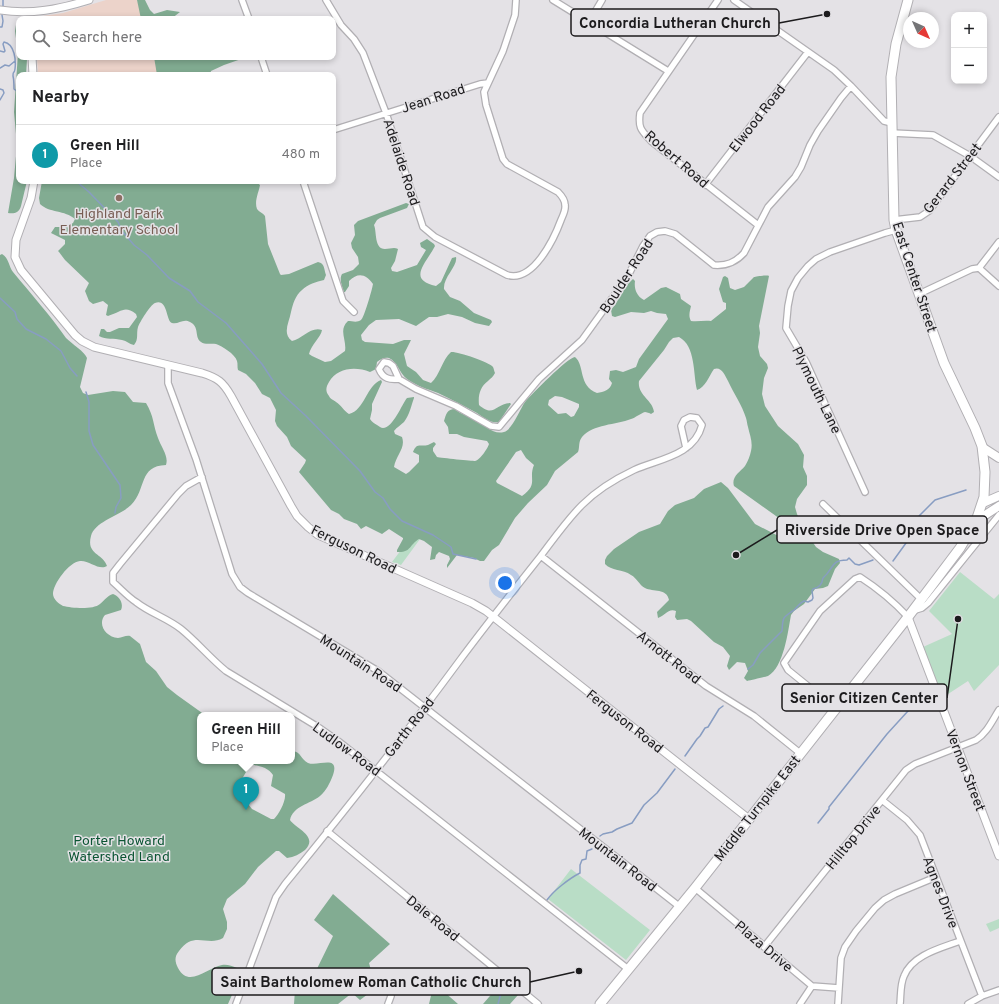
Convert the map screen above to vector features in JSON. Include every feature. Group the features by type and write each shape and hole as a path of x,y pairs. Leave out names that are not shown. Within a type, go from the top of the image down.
{"main road":[{"name":"East Center Street","path":"908,0 896,44 891,77 894,220 896,230 944,364 975,428 982,447 985,472 983,503 976,521"},
{"path":"982,447 999,458"},
{"path":"983,503 999,496"},
{"name":"Middle Turnpike East","path":"600,1004 680,907 910,614 960,548 976,521 999,506"}],"street":[{"path":"0,10 30,16 89,0"},
{"path":"242,0 247,16"},
{"name":"Adelaide Road","path":"326,0 336,16"},
{"path":"488,83 503,51 515,15 516,0"},
{"path":"553,0 668,71"},
{"path":"589,22 602,0"},
{"name":"Robert Road","path":"718,0 640,113 639,123 643,132 651,141 758,225"},
{"path":"734,0 834,70 884,121 892,123"},
{"name":"Adelaide Road","path":"336,17 363,53 386,113 423,227 428,233 507,275 513,277 521,276 533,267 555,237 565,205 563,198 558,192 507,164 503,159 486,105 484,92 488,83"},
{"name":"Elwood Road","path":"705,184 808,52"},
{"path":"32,60 33,72"},
{"path":"262,60 267,72"},
{"name":"Jean Road","path":"336,129 480,84 488,83"},
{"name":"Boulder Road","path":"399,379 416,389 456,406 491,426 499,427 539,379 581,340 628,276 643,246 650,236 657,232 665,231 675,234 714,265 722,266 731,264 739,259 744,253 768,207 795,177 801,168 810,145 818,132 851,86"},
{"name":"Gerard Street","path":"894,220 920,217 929,211 999,117"},
{"path":"892,133 933,135 970,156 999,177"},
{"name":"Ferguson Road","path":"33,184 31,198 16,240 15,257 21,270 75,335 82,341 94,347 214,376 226,387 291,506 308,527 318,535 472,603 493,616 749,819"},
{"path":"304,184 343,301 354,312"},
{"name":"Plymouth Lane","path":"865,492 806,362 786,328 791,291 798,278 808,266 816,259 830,252 896,230"},
{"path":"919,294 972,269 979,268 999,242"},
{"path":"979,268 999,286"},
{"name":"Mountain Road","path":"168,365 168,382 202,477 232,574 240,587 378,671 680,907"},
{"name":"Garth Road","path":"236,1004 276,897 425,707 569,518 581,505 603,488 621,477 677,454 686,448 700,434 702,425 697,418 690,417 684,420 681,426 686,448"},
{"name":"Ludlow Road","path":"202,477 186,486 178,494 113,573 113,582 136,602 180,628 226,671 293,712"},
{"path":"824,504 920,599"},
{"name":"Middle Turnpike East","path":"910,614 924,607 928,603 999,515"},
{"name":"Arnott Road","path":"541,556 706,686 754,716 800,753"},
{"path":"835,708 788,670 784,663 820,612 855,579 860,577 872,584 902,610 910,614"},
{"name":"Vernon Street","path":"910,614 957,748 999,856"},
{"name":"Hilltop Drive","path":"764,947 906,770 915,764 976,740 982,736 999,710"},
{"name":"Ludlow Road","path":"295,713 318,727 375,770 628,969"},
{"name":"Agnes Drive","path":"882,800 907,820 920,835 982,996"},
{"name":"Dale Road","path":"328,831 538,1004"},
{"path":"838,1004 841,958 845,947 875,908 884,900 895,894 936,877"},
{"name":"Plaza Drive","path":"695,888 812,986"},
{"path":"900,1004 904,976 910,966 925,955 960,941"},
{"path":"800,1004 812,986 839,988"},
{"path":"968,1004 982,996 999,990"},
{"path":"388,1004 391,996"}],"shaded area":[{"path":"106,0 137,0 142,16 43,16 63,13"},
{"path":"37,60 156,60 160,72 38,72"}],"green space":[{"path":"137,0 145,0 150,10 154,14 167,10 180,12 175,16 140,16"},
{"path":"18,60 27,60 26,72 17,72"},
{"path":"154,60 238,60 211,72 156,72"},
{"path":"16,82 16,134 14,112"},
{"path":"16,156 16,184 26,184 19,210 14,213 8,213"},
{"path":"41,184 259,184 260,185 256,206 257,209 265,216 268,244 280,274 289,274 318,262 324,267 326,275 324,280 307,286 296,297 288,324 287,335 292,341 310,331 318,329 322,330 309,354 325,362 331,361 345,351 343,332 345,324 348,321 354,322 361,320 368,304 373,284 365,276 359,275 349,281 349,286 345,292 342,288 342,274 353,270 359,264 358,257 352,248 351,243 355,235 354,225 358,221 406,203 409,204 407,208 380,218 374,225 376,240 381,248 398,249 395,261 391,268 392,271 397,272 417,265 426,250 421,247 420,243 427,239 435,246 421,270 420,275 422,279 427,283 436,286 441,282 452,258 456,257 455,264 446,280 444,289 450,297 460,301 474,313 491,320 492,322 489,326 448,314 437,317 429,317 416,326 399,319 376,320 369,325 361,335 362,340 365,342 393,344 404,340 411,340 404,354 407,366 416,372 423,380 431,383 437,376 445,359 451,352 466,355 486,362 493,367 495,373 481,389 479,395 479,405 484,409 491,410 505,404 511,404 499,422 490,421 448,398 407,379 389,358 383,358 377,362 376,369 370,372 353,369 342,371 332,377 326,389 327,392 330,398 338,403 349,414 359,408 372,387 381,380 382,382 372,404 370,419 382,428 387,427 394,420 407,398 414,397 406,419 394,431 395,434 402,437 403,445 394,467 406,474 419,462 419,455 413,452 417,446 428,445 434,442 436,444 433,451 437,457 473,461 477,460 485,451 489,444 487,441 464,437 457,434 449,434 448,427 444,421 446,414 450,410 455,409 460,413 477,420 493,431 500,433 504,432 510,427 525,402 558,369 575,357 580,365 584,381 587,386 597,393 610,387 612,383 609,379 610,371 616,370 623,372 636,367 639,359 668,319 666,314 651,311 644,313 631,312 615,317 612,316 611,310 627,285 633,279 635,281 635,289 637,294 644,300 661,288 666,287 680,294 681,299 691,306 689,315 691,321 711,321 726,309 726,303 723,302 719,289 723,277 725,276 728,278 730,288 735,290 744,287 754,277 769,276 759,326 760,333 758,347 760,356 767,364 768,368 764,378 762,394 765,406 778,426 798,444 804,455 803,467 807,476 807,485 797,499 795,507 803,528 816,547 839,559 840,563 835,569 828,586 815,589 804,604 791,615 787,639 778,665 768,676 747,681 744,678 748,671 745,663 737,662 729,670 727,666 730,656 723,647 714,642 691,621 687,619 677,620 675,617 676,611 673,610 658,618 657,612 669,600 666,594 645,588 628,573 610,568 605,564 607,556 614,549 639,532 660,524 668,511 675,505 694,498 704,489 721,482 728,488 755,524 786,540 789,535 783,521 734,486 733,483 735,477 745,466 752,448 744,413 726,376 719,369 714,369 705,384 697,390 691,354 684,341 679,337 673,338 669,342 639,381 640,390 651,404 654,412 651,414 645,412 625,421 598,427 582,437 578,452 555,471 547,485 515,518 499,545 492,550 484,561 457,555 447,568 450,559 449,556 439,552 435,559 430,560 432,547 419,539 407,550 397,552 403,538 389,529 382,534 366,526 361,529 357,524 344,519 339,514 331,510 299,472 306,460 291,446 287,437 277,426 275,421 276,410 270,398 262,394 255,383 246,374 238,370 236,358 225,348 216,344 206,344 201,342 193,324 187,321 176,323 170,322 165,307 159,302 153,304 143,318 138,327 137,339 134,345 122,340 99,336 101,329 110,332 119,328 129,328 137,317 136,314 129,310 123,310 108,316 106,315 108,305 103,301 93,304 89,301 85,291 89,283 65,260 58,251 65,244 65,240 51,233 55,227 69,225 73,223 75,219 67,214 48,209 40,204 39,198","holes":["555,396 562,397 579,404 574,416 571,417 566,413 558,414 548,405 549,400","521,450 526,458 534,465 532,470 532,485 527,492 522,496 497,483 496,481 516,452"]},
{"name":"Porter Howard Watershed Land","path":"2,254 6,258 13,272 66,338 86,356 87,358 80,387 83,393 88,395 113,391 125,392 133,402 146,403 151,412 156,433 167,462 166,465 157,466 151,469 144,479 136,499 131,505 97,526 93,531 90,542 91,547 102,558 107,566 101,567 83,561 76,562 62,574 56,585 53,596 58,603 63,606 82,608 97,606 113,594 119,598 122,605 121,610 105,615 102,626 107,633 114,637 118,638 130,636 140,644 146,662 156,671 167,687 201,712 197,712 197,764 295,764 295,751 308,763 331,763 334,769 333,775 324,792 316,799 298,808 290,820 308,836 309,845 305,850 297,855 287,858 279,851 276,851 258,867 245,884 227,899 223,909 227,922 227,929 223,938 211,941 190,941 176,955 178,968 182,974 188,977 199,975 222,965 237,968 238,981 228,1004 0,1004 0,255","holes":["251,765 260,766 269,770 273,775 271,786 285,794 282,807 274,819 271,819 252,809 248,804 251,793 242,788 239,784"]},
{"path":"416,530 423,535 401,565 392,562"},
{"path":"960,572 994,599 999,594 999,665 974,691 968,681 942,698 923,647 952,634 929,611"},
{"path":"571,869 650,930 626,960 548,899"},
{"path":"333,894 390,944 369,963 376,988 360,1000 352,993 338,1004 294,1004 295,990 311,981 333,936 314,920"},
{"path":"999,919 999,928 990,932 986,924"},
{"path":"502,982 518,995 510,1004 483,1004"},
{"path":"434,983 458,1004 429,1004"}],"waterway":[{"path":"3,0 3,6"},
{"path":"0,27 2,27 2,15"},
{"path":"0,51 5,51 3,44 4,42 8,43 13,49 15,62 13,74 14,89 16,91"},
{"path":"0,68 5,65 9,66 15,61"},
{"path":"0,89 3,90 4,93 0,100"},
{"path":"80,184 118,222 122,231 134,245 147,255 169,278 190,291 198,302 226,323 262,364 281,393 360,471 375,492 383,498 390,509 402,521 433,535 451,547 453,554 476,559"},
{"path":"0,298 15,312 17,319 26,329 46,339 61,351 70,368 77,376"},
{"path":"86,392 89,402 89,431 93,445 120,485 121,498 116,507 115,513"},
{"path":"893,561 914,532 919,516 935,500 966,490"},
{"path":"748,669 753,665 760,653 782,631 785,616 802,602 812,600 813,589 820,586 823,578 835,563 842,560 847,560 849,558 855,564 859,565 873,560"},
{"path":"818,823 887,734 929,688"},
{"path":"685,756 705,728 708,727 719,709 723,706"},
{"path":"600,836 632,823 644,805 657,793 675,769"},
{"path":"547,900 562,885 580,873 580,865 582,860 586,859 587,851 592,849"},
{"path":"498,1004 501,993 505,987"}],"place":[{"name":"Concordia Lutheran Church","path":"827,14"},
{"name":"Highland Park Elementary School","path":"119,198"},
{"name":"Riverside Drive Open Space","path":"736,555"},
{"name":"Senior Citizen Center","path":"958,619"},
{"name":"Green Hill","path":"246,810"},
{"name":"Saint Bartholomew Roman Catholic Church","path":"579,971"}]}
